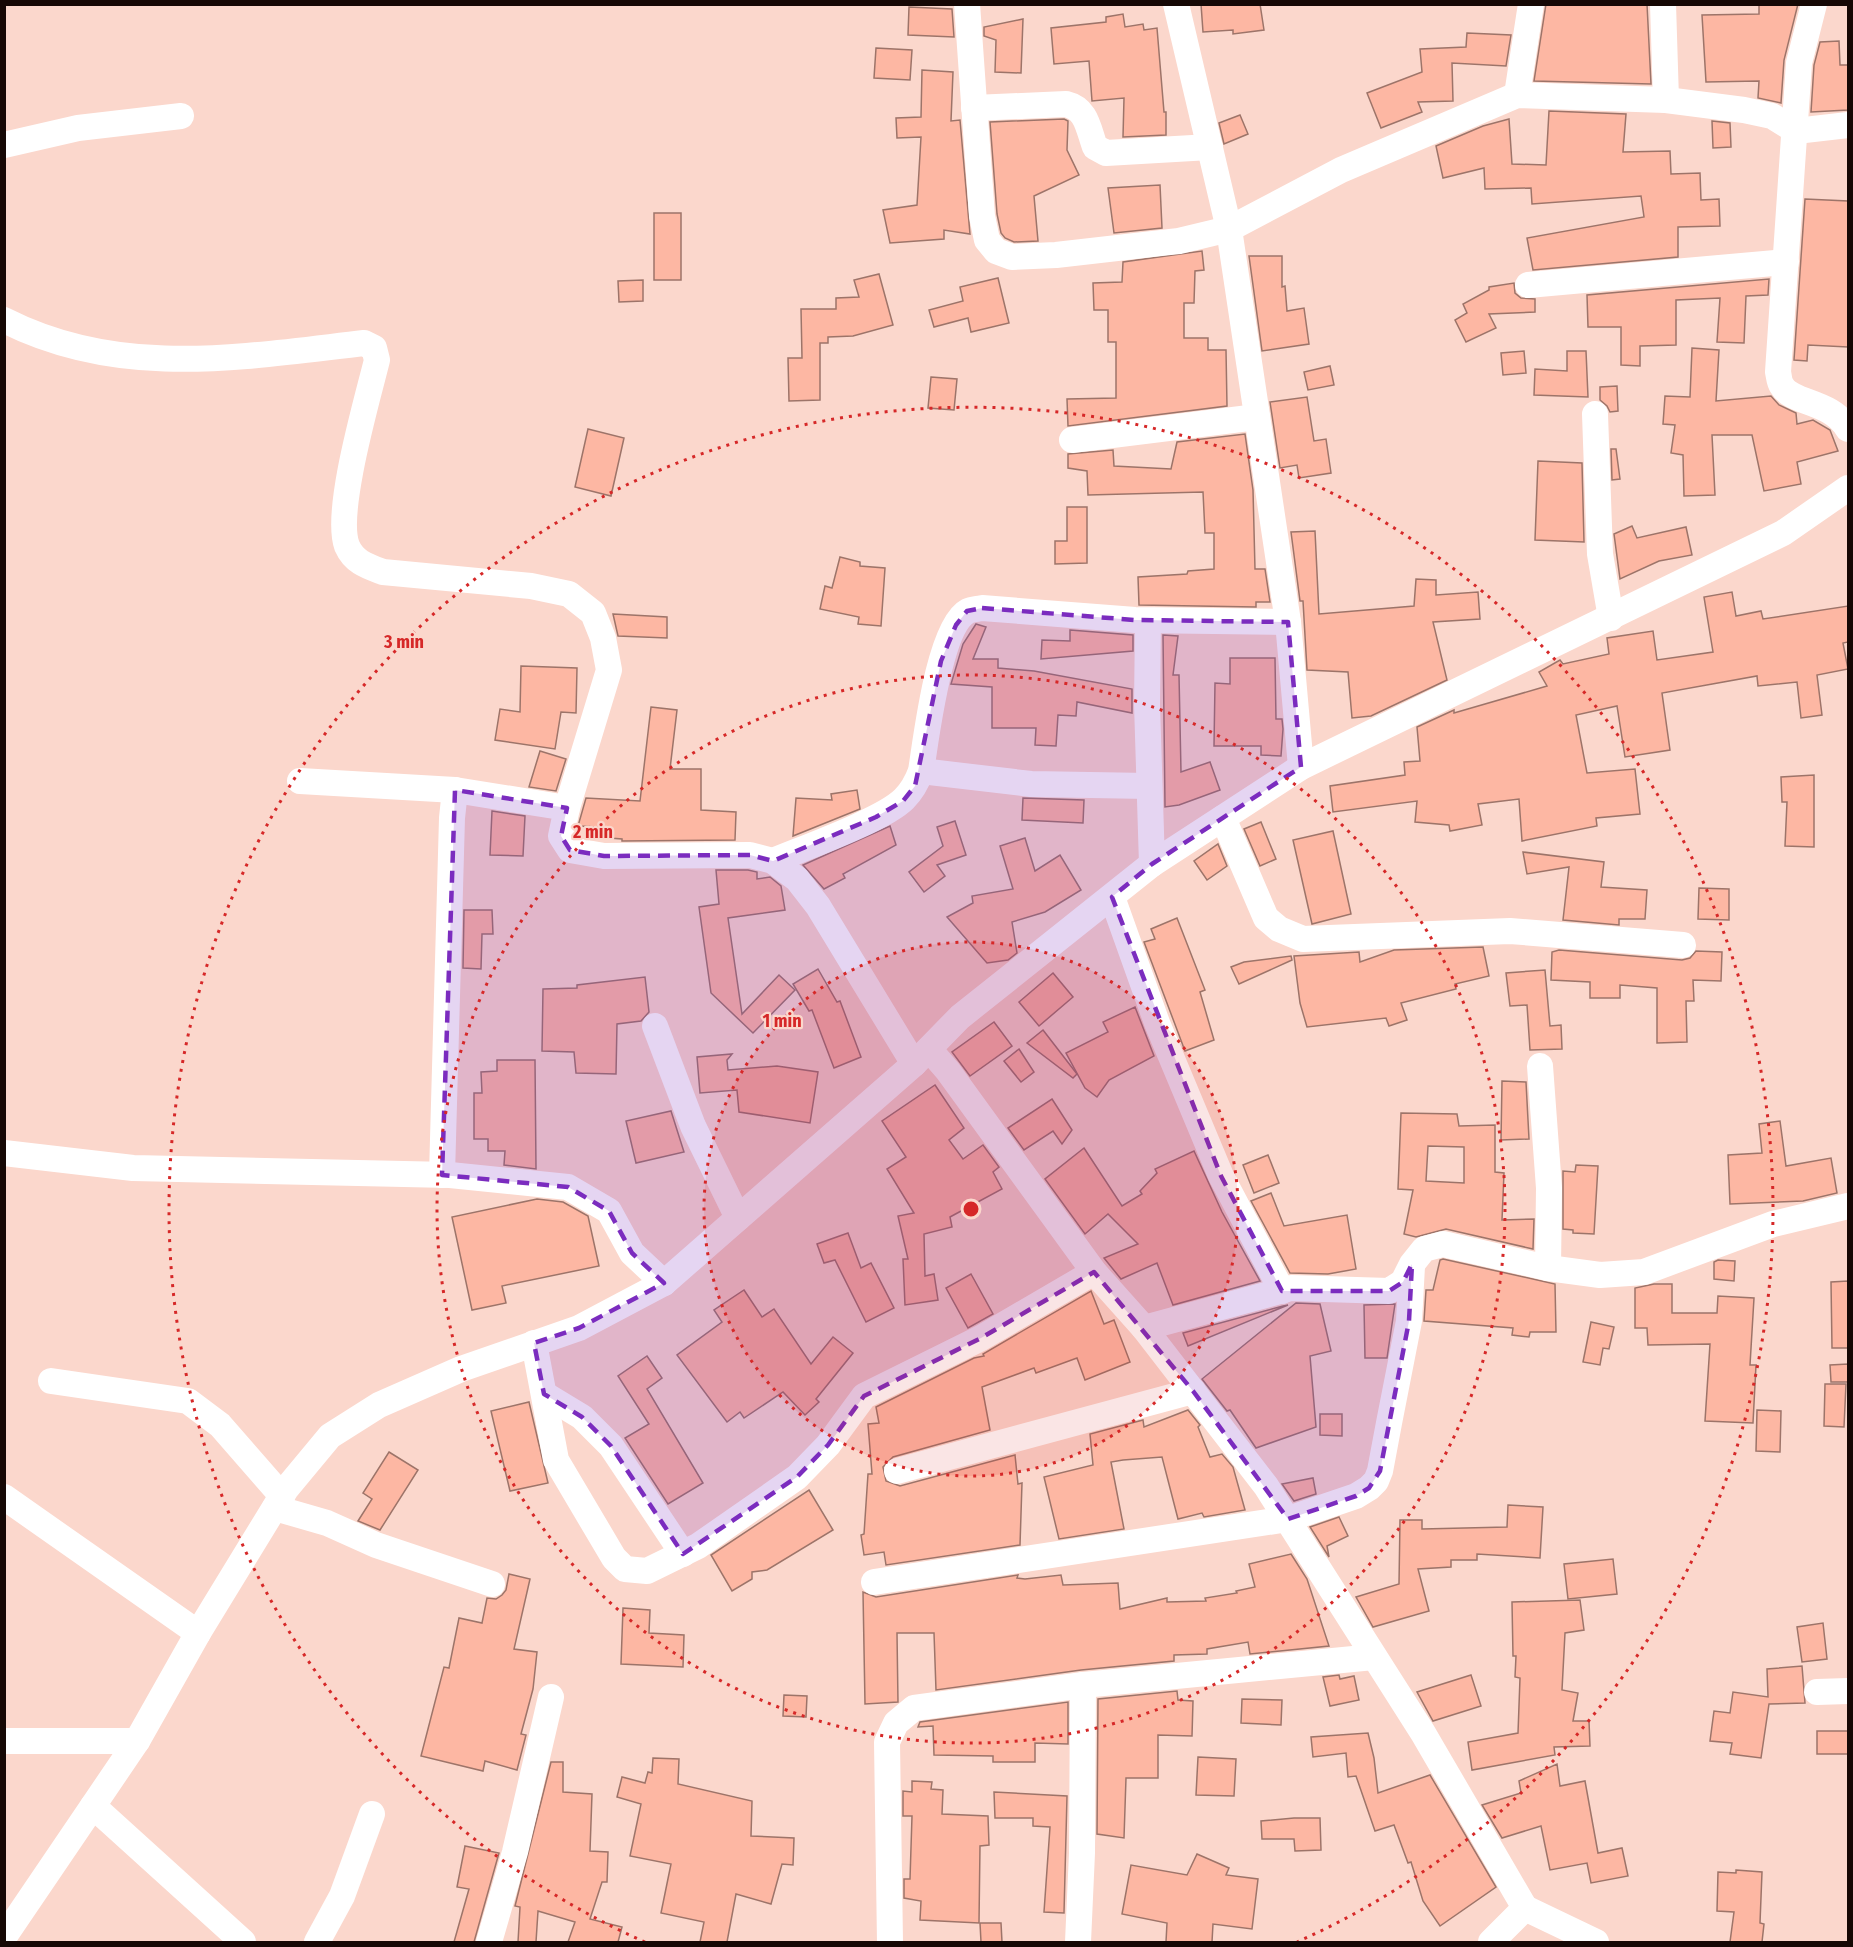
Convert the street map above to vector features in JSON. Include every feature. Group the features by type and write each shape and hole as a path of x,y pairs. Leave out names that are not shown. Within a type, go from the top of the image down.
{"street":[{"path":"967,4 982,216 987,240 996,251 1012,257 1056,255 1179,241 1229,229 1341,170 1517,95 1666,100 1772,116 1796,131 1848,125"},
{"path":"1176,4 1229,229 1288,622 1301,767"},
{"path":"1517,95 1531,4"},
{"path":"1663,4 1666,100"},
{"path":"1814,4 1800,63 1778,372 1782,386 1796,398 1821,405 1843,420 1848,429"},
{"path":"974,108 1065,104 1077,107 1085,117 1095,147 1106,153 1210,147"},
{"path":"4,145 78,128 182,116"},
{"path":"1528,285 1786,261"},
{"path":"4,320 58,343 138,359 228,358 364,343 374,348 377,360 352,460 345,518 347,545 359,564 382,572 531,586 569,594 593,613 603,638 609,670 567,808 561,836 570,850 604,856 750,855 773,861 797,879 921,1056 948,1071 1094,1272 1144,1328 1266,1486 1374,1657 1525,1908 1596,1942"},
{"path":"1595,414 1600,554 1611,618"},
{"path":"1072,440 1257,417"},
{"path":"4,1938 137,1741 198,1633 278,1502 330,1436 380,1405 461,1369 579,1328 664,1283 921,1056 960,1017 1152,864 1301,767 1783,533 1848,488"},
{"path":"773,861 876,817 903,801 915,786 921,771 941,661 956,625 967,611 982,608 1148,621 1288,622"},
{"path":"1148,621 1152,864"},
{"path":"921,771 1031,784 1149,786"},
{"path":"300,781 455,790 567,808"},
{"path":"442,1175 455,790"},
{"path":"1223,818 1266,918 1279,929 1302,939 1510,931 1683,945"},
{"path":"1112,897 1158,1023 1221,1176 1282,1291"},
{"path":"655,1026 693,1126 738,1218"},
{"path":"1540,1066 1549,1188 1548,1268"},
{"path":"4,1153 133,1168 442,1175 568,1186 609,1211 632,1253 664,1283"},
{"path":"1144,1328 1291,1288 1389,1291 1403,1282 1412,1264 1424,1249 1443,1244 1548,1268 1600,1275 1644,1272 1773,1224 1848,1206"},
{"path":"874,1582 1288,1519 1356,1496 1376,1481 1409,1321 1412,1264"},
{"path":"534,1344 556,1460 614,1558 625,1569 647,1571 683,1554 797,1477 828,1444 864,1395 981,1338 1094,1272"},
{"path":"51,1381 188,1401 220,1425 278,1502 376,1545 492,1584"},
{"path":"897,1471 1193,1391"},
{"path":"544,1394 582,1417 611,1446 683,1554"},
{"path":"4,1497 198,1633"},
{"path":"891,1942 887,1742 896,1723 914,1708 1083,1686 1374,1657"},
{"path":"1078,1942 1082,1852 1083,1686"},
{"path":"1816,1692 1848,1691"},
{"path":"489,1942 515,1852 551,1697"},
{"path":"4,1740 137,1741"},
{"path":"93,1806 242,1942"},
{"path":"317,1942 342,1896 372,1814"},
{"path":"1491,1942 1525,1908"}],"highlighted area":[{"path":"982,608 1135,620 1288,622 1301,767 1152,864 1112,897 1221,1176 1282,1291 1389,1291 1403,1282 1412,1264 1409,1321 1380,1471 1369,1488 1356,1496 1288,1519 1193,1391 1094,1272 981,1338 864,1396 828,1445 797,1477 683,1554 611,1446 582,1417 544,1394 534,1343 579,1328 664,1283 632,1253 609,1211 568,1187 442,1175 455,790 567,808 561,836 570,850 604,856 750,855 773,861 876,817 903,801 915,786 941,661 956,625 967,611"}],"building":[{"path":"1201,4 1260,4 1264,30 1233,34 1233,30 1203,32"},
{"path":"1546,4 1647,4 1651,84 1534,81"},
{"path":"1759,4 1798,4 1784,60 1781,103 1758,98 1759,81 1706,82 1702,15 1759,14"},
{"path":"909,7 952,9 954,37 908,35"},
{"path":"1123,14 1125,27 1143,24 1144,30 1157,28 1164,112 1166,112 1166,135 1123,137 1124,98 1092,101 1089,61 1054,64 1051,28 1106,22 1106,17"},
{"path":"1023,19 1021,73 995,72 996,40 984,36 984,27"},
{"path":"1467,33 1511,35 1506,66 1452,63 1453,101 1418,102 1422,112 1381,128 1367,93 1422,72 1420,49 1466,47"},
{"path":"1839,41 1840,65 1848,65 1848,110 1811,112 1814,65 1820,42"},
{"path":"876,48 912,50 910,80 874,78"},
{"path":"922,70 953,72 951,121 960,120 970,234 944,230 944,239 890,243 883,210 917,205 921,137 897,138 896,118 921,117"},
{"path":"1549,111 1626,114 1623,152 1670,151 1671,174 1700,173 1701,200 1719,199 1720,226 1678,227 1678,257 1533,270 1527,238 1644,217 1641,196 1532,204 1531,188 1485,189 1484,168 1443,178 1436,146 1483,126 1509,119 1512,164 1546,165"},
{"path":"1240,115 1248,134 1224,144 1219,123"},
{"path":"1064,119 1068,121 1067,150 1079,175 1034,196 1038,241 1014,242 1005,238 1001,233 997,214 990,122"},
{"path":"1712,121 1730,123 1731,147 1713,148"},
{"path":"1160,185 1162,228 1114,233 1108,188"},
{"path":"1805,199 1848,201 1848,347 1808,345 1807,361 1794,360"},
{"path":"654,213 681,213 681,280 654,280"},
{"path":"1202,251 1204,270 1195,271 1194,303 1184,303 1184,338 1208,338 1208,350 1226,350 1227,406 1068,426 1067,399 1116,398 1116,342 1108,342 1108,310 1094,310 1093,283 1122,282 1123,262"},
{"path":"1249,256 1282,256 1282,287 1285,286 1287,311 1304,308 1309,344 1262,351"},
{"path":"879,274 893,325 853,336 828,337 828,343 820,343 820,400 789,401 788,358 802,358 801,309 836,309 836,298 859,297 854,280"},
{"path":"998,278 1009,323 971,332 968,318 934,327 929,310 963,301 960,287"},
{"path":"1769,279 1768,295 1746,296 1744,343 1717,342 1720,298 1676,300 1676,345 1640,346 1640,366 1621,365 1621,327 1588,327 1587,295"},
{"path":"643,280 643,301 619,302 618,281"},
{"path":"1514,283 1515,293 1521,298 1535,299 1535,312 1489,314 1496,328 1466,342 1455,320 1467,313 1463,304 1489,290 1489,287"},
{"path":"1692,348 1719,350 1716,401 1771,396 1779,405 1796,413 1797,424 1813,420 1830,430 1838,451 1797,462 1801,484 1764,491 1752,435 1712,435 1715,495 1684,496 1683,455 1671,453 1675,425 1663,424 1665,396 1690,397"},
{"path":"1524,351 1526,373 1503,375 1501,353"},
{"path":"1567,351 1586,351 1588,397 1534,395 1535,369 1567,371"},
{"path":"1330,366 1334,385 1308,390 1304,372"},
{"path":"931,377 957,379 954,410 928,408"},
{"path":"1617,386 1618,411 1610,412 1600,400 1600,387"},
{"path":"1307,397 1314,441 1326,439 1331,473 1299,478 1297,465 1280,468 1270,402"},
{"path":"588,429 624,438 611,496 575,487"},
{"path":"1245,434 1253,490 1255,569 1265,569 1270,602 1256,602 1256,607 1139,605 1138,577 1187,574 1188,571 1214,569 1214,533 1205,533 1203,492 1088,495 1087,471 1068,468 1068,454 1113,450 1114,466 1171,469 1177,442"},
{"path":"1611,449 1616,449 1620,479 1612,480"},
{"path":"1538,461 1582,463 1584,542 1535,540"},
{"path":"1067,507 1087,507 1087,563 1055,564 1055,541 1067,541"},
{"path":"1632,526 1637,538 1686,527 1692,555 1659,561 1620,579 1614,534"},
{"path":"1315,531 1319,614 1414,606 1416,579 1436,580 1436,595 1478,592 1480,619 1433,622 1447,680 1371,716 1352,718 1348,672 1307,670 1303,601 1300,601 1291,532"},
{"path":"840,557 860,562 860,566 885,568 881,626 858,624 859,617 820,609 825,586 832,588"},
{"path":"1732,592 1736,616 1761,611 1763,619 1848,606 1848,642 1843,643 1848,669 1817,675 1822,715 1801,718 1797,682 1758,686 1757,676 1662,693 1670,750 1625,757 1617,706 1576,715 1587,773 1635,769 1640,814 1596,818 1597,826 1522,841 1519,799 1478,804 1482,825 1450,831 1449,825 1415,822 1417,801 1333,812 1330,786 1405,775 1404,762 1420,761 1417,727 1454,710 1454,713 1547,686 1539,672 1560,660 1563,664 1609,654 1607,638 1653,631 1657,660 1713,652 1704,597"},
{"path":"613,614 667,617 667,638 618,636"},
{"path":"976,624 986,627 973,659 998,659 998,668 1034,671 1132,689 1132,713 1077,702 1076,716 1058,715 1056,746 1035,745 1036,728 992,728 992,687 951,684 963,644"},
{"path":"1070,630 1133,635 1133,651 1041,659 1042,640 1070,641"},
{"path":"1163,635 1178,636 1173,675 1179,675 1181,772 1210,762 1220,790 1179,805 1165,807"},
{"path":"1230,658 1275,658 1276,719 1282,719 1283,729 1281,756 1261,755 1261,746 1214,746 1215,683 1230,684"},
{"path":"521,666 577,668 576,713 561,712 555,749 495,740 500,709 520,712"},
{"path":"651,707 677,710 670,769 701,769 701,810 736,812 735,840 622,841 622,839 596,837 597,827 578,826 586,798 640,801"},
{"path":"540,751 566,759 556,791 529,787"},
{"path":"1814,775 1814,847 1785,846 1787,802 1782,802 1781,777"},
{"path":"857,790 860,809 793,836 796,798 832,800 831,794"},
{"path":"1023,798 1084,800 1083,823 1022,820"},
{"path":"492,811 525,816 523,856 490,855"},
{"path":"955,821 966,855 937,865 945,876 924,892 909,872 943,846 937,827"},
{"path":"1261,822 1276,859 1260,866 1244,829"},
{"path":"890,826 896,845 843,874 845,878 824,889 803,865"},
{"path":"1333,831 1351,914 1312,924 1293,840"},
{"path":"1025,838 1035,871 1060,855 1081,890 1045,912 1012,922 1017,953 1008,960 987,963 947,917 973,903 972,896 1013,889 1000,846"},
{"path":"1218,844 1227,866 1207,880 1194,861"},
{"path":"1523,852 1604,862 1601,887 1647,890 1645,919 1619,919 1619,925 1563,920 1569,867 1527,874"},
{"path":"716,870 757,872 757,879 770,877 781,886 785,910 728,918 742,1014 779,975 795,990 753,1033 711,993 699,907 719,904"},
{"path":"1699,888 1729,889 1729,920 1698,919"},
{"path":"464,910 492,910 493,934 482,934 481,969 463,968"},
{"path":"1177,918 1205,990 1200,992 1214,1040 1185,1051 1144,942 1155,939 1151,929"},
{"path":"1483,947 1489,976 1455,984 1456,989 1401,1003 1407,1020 1389,1026 1386,1018 1307,1027 1300,1003 1294,956 1359,952 1360,962 1394,950"},
{"path":"1559,950 1682,960 1690,958 1696,951 1722,952 1721,981 1693,980 1694,1001 1686,1001 1687,1042 1657,1043 1657,988 1620,985 1620,998 1590,998 1590,982 1551,980 1552,952"},
{"path":"1291,956 1292,960 1239,984 1231,967 1244,962"},
{"path":"818,969 837,1002 840,1001 861,1057 834,1068 812,1010 809,1011 793,984"},
{"path":"1545,970 1550,1026 1561,1025 1562,1049 1530,1050 1527,1005 1510,1006 1506,973"},
{"path":"1053,973 1073,997 1039,1026 1019,1002"},
{"path":"645,977 649,1012 641,1021 617,1024 616,1074 576,1073 574,1052 542,1051 543,989 577,988 577,985"},
{"path":"1135,1007 1154,1056 1109,1080 1097,1097 1085,1088 1066,1053 1108,1032 1103,1022"},
{"path":"994,1022 1012,1046 970,1076 952,1052"},
{"path":"1043,1030 1077,1074 1073,1078 1027,1043"},
{"path":"1019,1049 1034,1072 1021,1082 1004,1061"},
{"path":"732,1054 727,1060 728,1070 777,1066 818,1072 810,1123 739,1112 737,1090 700,1093 697,1057"},
{"path":"497,1060 535,1060 536,1169 504,1165 505,1151 488,1151 488,1139 474,1139 474,1093 482,1093 481,1072 497,1071"},
{"path":"1502,1081 1526,1082 1529,1139 1501,1140"},
{"path":"935,1085 964,1128 949,1140 963,1159 983,1145 999,1167 993,1172 1002,1189 950,1217 952,1227 924,1234 925,1276 934,1274 938,1300 905,1305 903,1259 908,1259 898,1216 914,1213 887,1169 906,1157 882,1121"},
{"path":"1052,1099 1072,1130 1062,1144 1053,1131 1024,1150 1008,1128"},
{"path":"671,1111 684,1152 636,1163 626,1121"},
{"path":"1401,1113 1457,1114 1459,1126 1495,1125 1495,1172 1504,1173 1502,1220 1534,1219 1533,1249 1446,1229 1416,1237 1404,1234 1413,1190 1398,1189","holes":["1428,1146 1464,1147 1464,1183 1426,1181"]},
{"path":"1780,1121 1786,1166 1831,1158 1837,1193 1803,1201 1730,1204 1728,1155 1762,1153 1759,1124"},
{"path":"1084,1148 1122,1206 1142,1194 1140,1191 1157,1173 1155,1169 1194,1151 1222,1212 1260,1281 1173,1305 1157,1263 1121,1279 1104,1258 1138,1244 1108,1214 1085,1234 1045,1179"},
{"path":"1268,1155 1279,1183 1254,1193 1243,1165"},
{"path":"1576,1165 1598,1166 1594,1234 1573,1233 1573,1230 1563,1229 1563,1171 1575,1172"},
{"path":"1271,1193 1284,1226 1347,1215 1356,1269 1328,1274 1290,1273 1251,1201"},
{"path":"537,1199 563,1202 588,1216 599,1266 502,1286 506,1303 472,1310 452,1217"},
{"path":"848,1233 861,1268 871,1263 894,1308 866,1322 835,1260 824,1263 817,1244"},
{"path":"1440,1260 1555,1284 1556,1332 1530,1332 1529,1337 1512,1335 1513,1328 1424,1321 1426,1290 1433,1290"},
{"path":"1718,1260 1735,1261 1734,1281 1714,1279 1714,1262"},
{"path":"971,1274 993,1314 968,1328 946,1288"},
{"path":"1848,1281 1848,1348 1832,1348 1831,1282"},
{"path":"1654,1284 1672,1284 1672,1313 1717,1313 1718,1296 1754,1298 1750,1365 1756,1365 1753,1423 1705,1421 1710,1344 1648,1345 1647,1328 1635,1328 1635,1288"},
{"path":"744,1290 762,1317 774,1309 811,1364 833,1337 853,1353 816,1399 819,1402 805,1415 783,1392 744,1418 740,1412 727,1422 677,1355 722,1322 714,1310"},
{"path":"1091,1291 1104,1324 1114,1320 1130,1362 1085,1380 1077,1358 1036,1373 1034,1368 982,1387 990,1430 893,1457 883,1467 886,1481 900,1486 1015,1455 1018,1484 1022,1483 1020,1545 886,1565 884,1552 864,1555 861,1535 864,1534 868,1474 872,1474 868,1424 879,1423 876,1407 974,1358 984,1356 983,1354"},
{"path":"1296,1303 1320,1304 1331,1351 1310,1356 1316,1427 1256,1448 1230,1410 1227,1411 1202,1379"},
{"path":"1395,1304 1387,1358 1365,1358 1364,1305"},
{"path":"1288,1305 1188,1346 1183,1333 1283,1306"},
{"path":"1591,1322 1614,1327 1609,1349 1603,1348 1600,1365 1583,1362"},
{"path":"647,1356 662,1378 647,1389 703,1483 668,1504 625,1438 649,1424 618,1376"},
{"path":"1848,1364 1848,1382 1831,1382 1830,1365"},
{"path":"1825,1384 1846,1384 1844,1427 1824,1426"},
{"path":"529,1402 548,1483 510,1491 491,1411"},
{"path":"1188,1410 1200,1425 1198,1427 1210,1457 1222,1454 1233,1467 1245,1510 1204,1517 1202,1513 1178,1519 1162,1457 1123,1460 1111,1462 1124,1529 1059,1539 1044,1477 1093,1465 1090,1434 1143,1420 1144,1427"},
{"path":"1757,1410 1781,1411 1780,1452 1756,1451"},
{"path":"1320,1414 1342,1414 1342,1436 1320,1435"},
{"path":"389,1452 418,1470 380,1530 358,1521 372,1499 363,1493"},
{"path":"1313,1478 1316,1494 1294,1501 1282,1484"},
{"path":"809,1490 833,1530 767,1570 752,1572 752,1579 732,1591 711,1555"},
{"path":"1508,1505 1543,1507 1540,1558 1477,1554 1477,1560 1451,1560 1451,1567 1418,1569 1429,1611 1373,1627 1356,1597 1399,1584 1400,1520 1422,1520 1422,1529 1507,1527"},
{"path":"1339,1517 1348,1536 1327,1546 1329,1557 1310,1527"},
{"path":"1291,1554 1307,1579 1329,1646 1250,1654 1248,1642 1207,1649 1207,1654 1174,1655 1174,1661 1081,1670 936,1690 934,1633 897,1633 898,1702 865,1704 863,1592 876,1597 1018,1575 1017,1578 1025,1579 1061,1575 1063,1585 1118,1583 1120,1609 1167,1598 1167,1602 1206,1601 1205,1598 1237,1593 1236,1591 1255,1587 1249,1564"},
{"path":"1613,1559 1617,1594 1568,1599 1564,1564"},
{"path":"509,1574 530,1579 514,1649 537,1652 533,1689 521,1734 526,1735 517,1770 485,1761 483,1771 421,1756 444,1667 449,1668 459,1618 482,1623 487,1598 496,1599 502,1595 506,1590"},
{"path":"1580,1600 1584,1630 1565,1633 1562,1690 1578,1693 1573,1721 1589,1721 1590,1746 1554,1747 1555,1755 1472,1770 1468,1742 1518,1733 1520,1678 1515,1677 1516,1656 1513,1656 1512,1602"},
{"path":"623,1608 650,1610 649,1633 684,1635 683,1667 621,1664"},
{"path":"1823,1623 1827,1659 1802,1662 1797,1627"},
{"path":"1802,1666 1805,1703 1769,1704 1761,1758 1730,1754 1732,1743 1710,1741 1714,1711 1730,1713 1733,1692 1768,1697 1767,1669"},
{"path":"1339,1675 1340,1679 1354,1676 1359,1700 1330,1706 1323,1677"},
{"path":"1471,1675 1481,1706 1433,1721 1417,1692"},
{"path":"1177,1691 1178,1700 1193,1701 1192,1736 1158,1735 1158,1778 1126,1778 1124,1838 1097,1834 1098,1699"},
{"path":"784,1695 807,1696 806,1717 783,1716"},
{"path":"1242,1699 1282,1700 1281,1725 1241,1723"},
{"path":"1068,1702 1068,1744 1035,1743 1035,1762 993,1762 993,1756 934,1755 933,1726 918,1727 920,1722"},
{"path":"1817,1731 1848,1731 1848,1754 1817,1754"},
{"path":"1368,1733 1374,1758 1378,1793 1430,1775 1496,1887 1440,1926 1423,1901 1411,1862 1408,1863 1394,1825 1375,1831 1356,1776 1348,1777 1346,1753 1313,1757 1311,1737"},
{"path":"1198,1757 1236,1759 1234,1796 1196,1795"},
{"path":"653,1758 679,1759 678,1784 752,1801 751,1836 794,1838 793,1865 782,1864 771,1904 736,1894 727,1942 700,1942 704,1922 661,1913 671,1864 630,1856 641,1804 617,1797 622,1777 645,1783 648,1772 652,1773"},
{"path":"551,1762 563,1762 563,1792 592,1794 590,1851 608,1852 607,1882 602,1882 590,1919 622,1927 618,1942 568,1942 575,1922 538,1911 536,1942 518,1942 520,1907 515,1906"},
{"path":"1557,1764 1560,1786 1585,1781 1598,1853 1622,1848 1628,1876 1591,1883 1587,1863 1550,1870 1541,1826 1502,1838 1482,1805 1521,1793 1519,1781"},
{"path":"912,1781 932,1782 931,1789 943,1790 942,1814 988,1816 989,1845 980,1846 979,1923 920,1920 921,1901 904,1898 904,1879 910,1879 912,1816 903,1816 903,1791 912,1792"},
{"path":"994,1792 1067,1796 1064,1913 1044,1912 1050,1827 1033,1826 1033,1818 995,1818"},
{"path":"1320,1818 1321,1850 1295,1851 1294,1839 1262,1839 1261,1821"},
{"path":"465,1846 499,1853 474,1942 454,1942 469,1889 457,1887"},
{"path":"1197,1854 1229,1868 1226,1875 1258,1879 1252,1929 1213,1924 1212,1942 1166,1942 1167,1923 1122,1914 1131,1865 1187,1875"},
{"path":"1736,1870 1762,1872 1760,1923 1764,1924 1762,1942 1730,1942 1734,1912 1717,1911 1718,1872 1736,1873"},
{"path":"980,1923 1001,1923 1002,1942 981,1942"}]}
